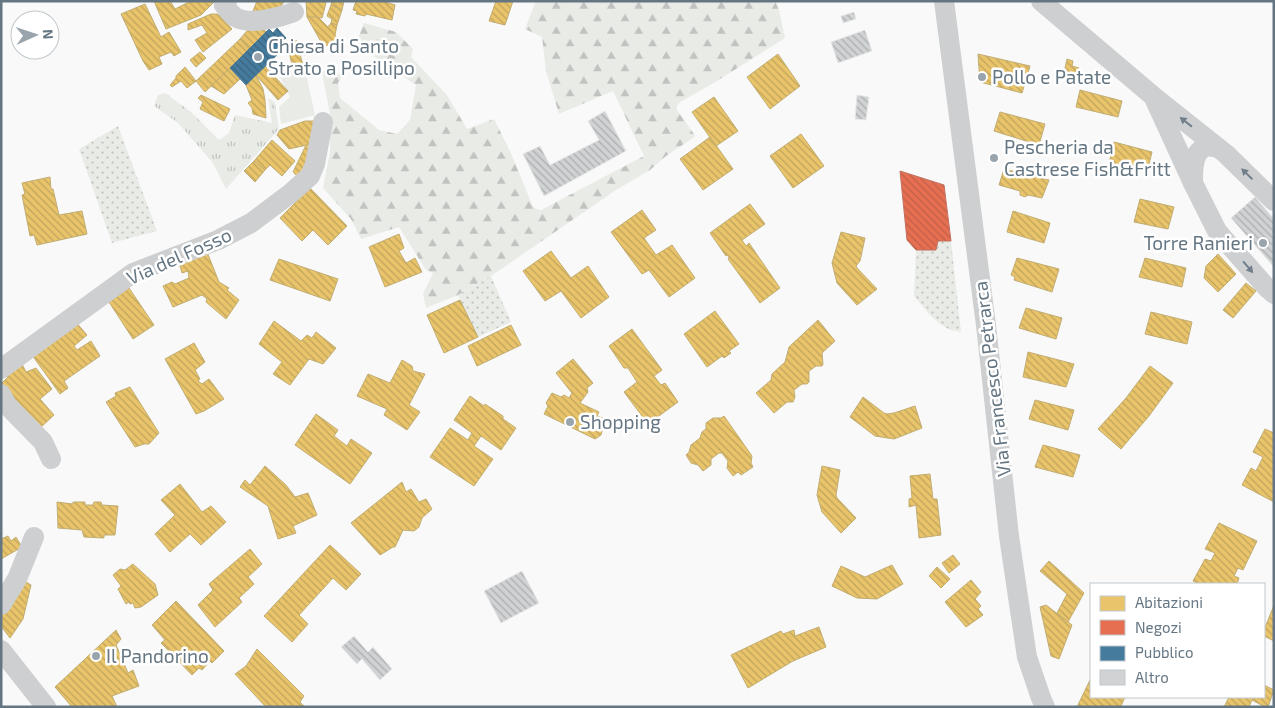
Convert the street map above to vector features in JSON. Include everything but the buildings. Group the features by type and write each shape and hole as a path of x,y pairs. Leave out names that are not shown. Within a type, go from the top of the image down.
{"street":[{"path":"227,1 224,5 236,17 245,20 271,19 294,12"},
{"name":"Via Francesco Petrarca","path":"944,1 986,325 1017,588 1028,657 1045,707"},
{"name":"Via Francesco Petrarca","path":"950,48 952,24 957,1"},
{"path":"1041,1 1153,96 1226,154 1274,201"},
{"path":"1153,96 1217,231 1271,290"},
{"name":"Via del Fosso","path":"1,369 133,273 218,240 251,223 291,193 310,176 315,164 322,122"},
{"path":"1193,183 1195,159 1200,151 1206,147 1218,148"},
{"path":"1,394 7,405 43,442 52,459"},
{"path":"1,605 17,579 34,537"},
{"path":"1,650 46,707"}],"green space":[{"path":"536,1 775,1 779,10 785,38 680,102 677,110 694,134 693,138 666,156 650,170 616,190 491,276 458,295 426,308 423,294 433,273 426,270 399,227 361,239 351,219 323,188 330,152 330,114 322,72 328,70 343,75 338,83 340,98 379,130 397,134 410,120 416,85 356,44 364,23 396,32 413,49 411,57 447,95 467,129 494,119 510,151 533,207 541,210 644,156 613,91 559,114 546,71 542,37 525,29"},
{"path":"305,69 315,115 281,124 279,107 290,97 279,75 291,70"},
{"path":"165,93 191,112 219,140 229,133 235,115 272,123 268,98 275,102 279,129 226,189 213,163 178,123 154,106 158,95"},
{"path":"118,126 157,231 112,243 79,149"},
{"path":"938,241 951,241 961,332 950,330 940,324 914,296 916,250 936,250"},
{"path":"491,276 511,322 478,337 458,295"}],"place":[{"name":"Chiesa di Santo Strato a Posillipo","path":"258,57"},
{"name":"Pollo e Patate","path":"982,77"},
{"name":"Pescheria da Castrese Fish&Fritt","path":"994,158"},
{"name":"Torre Ranieri","path":"1263,243"},
{"name":"Shopping","path":"570,422"},
{"name":"Il Pandorino","path":"96,656"}]}
